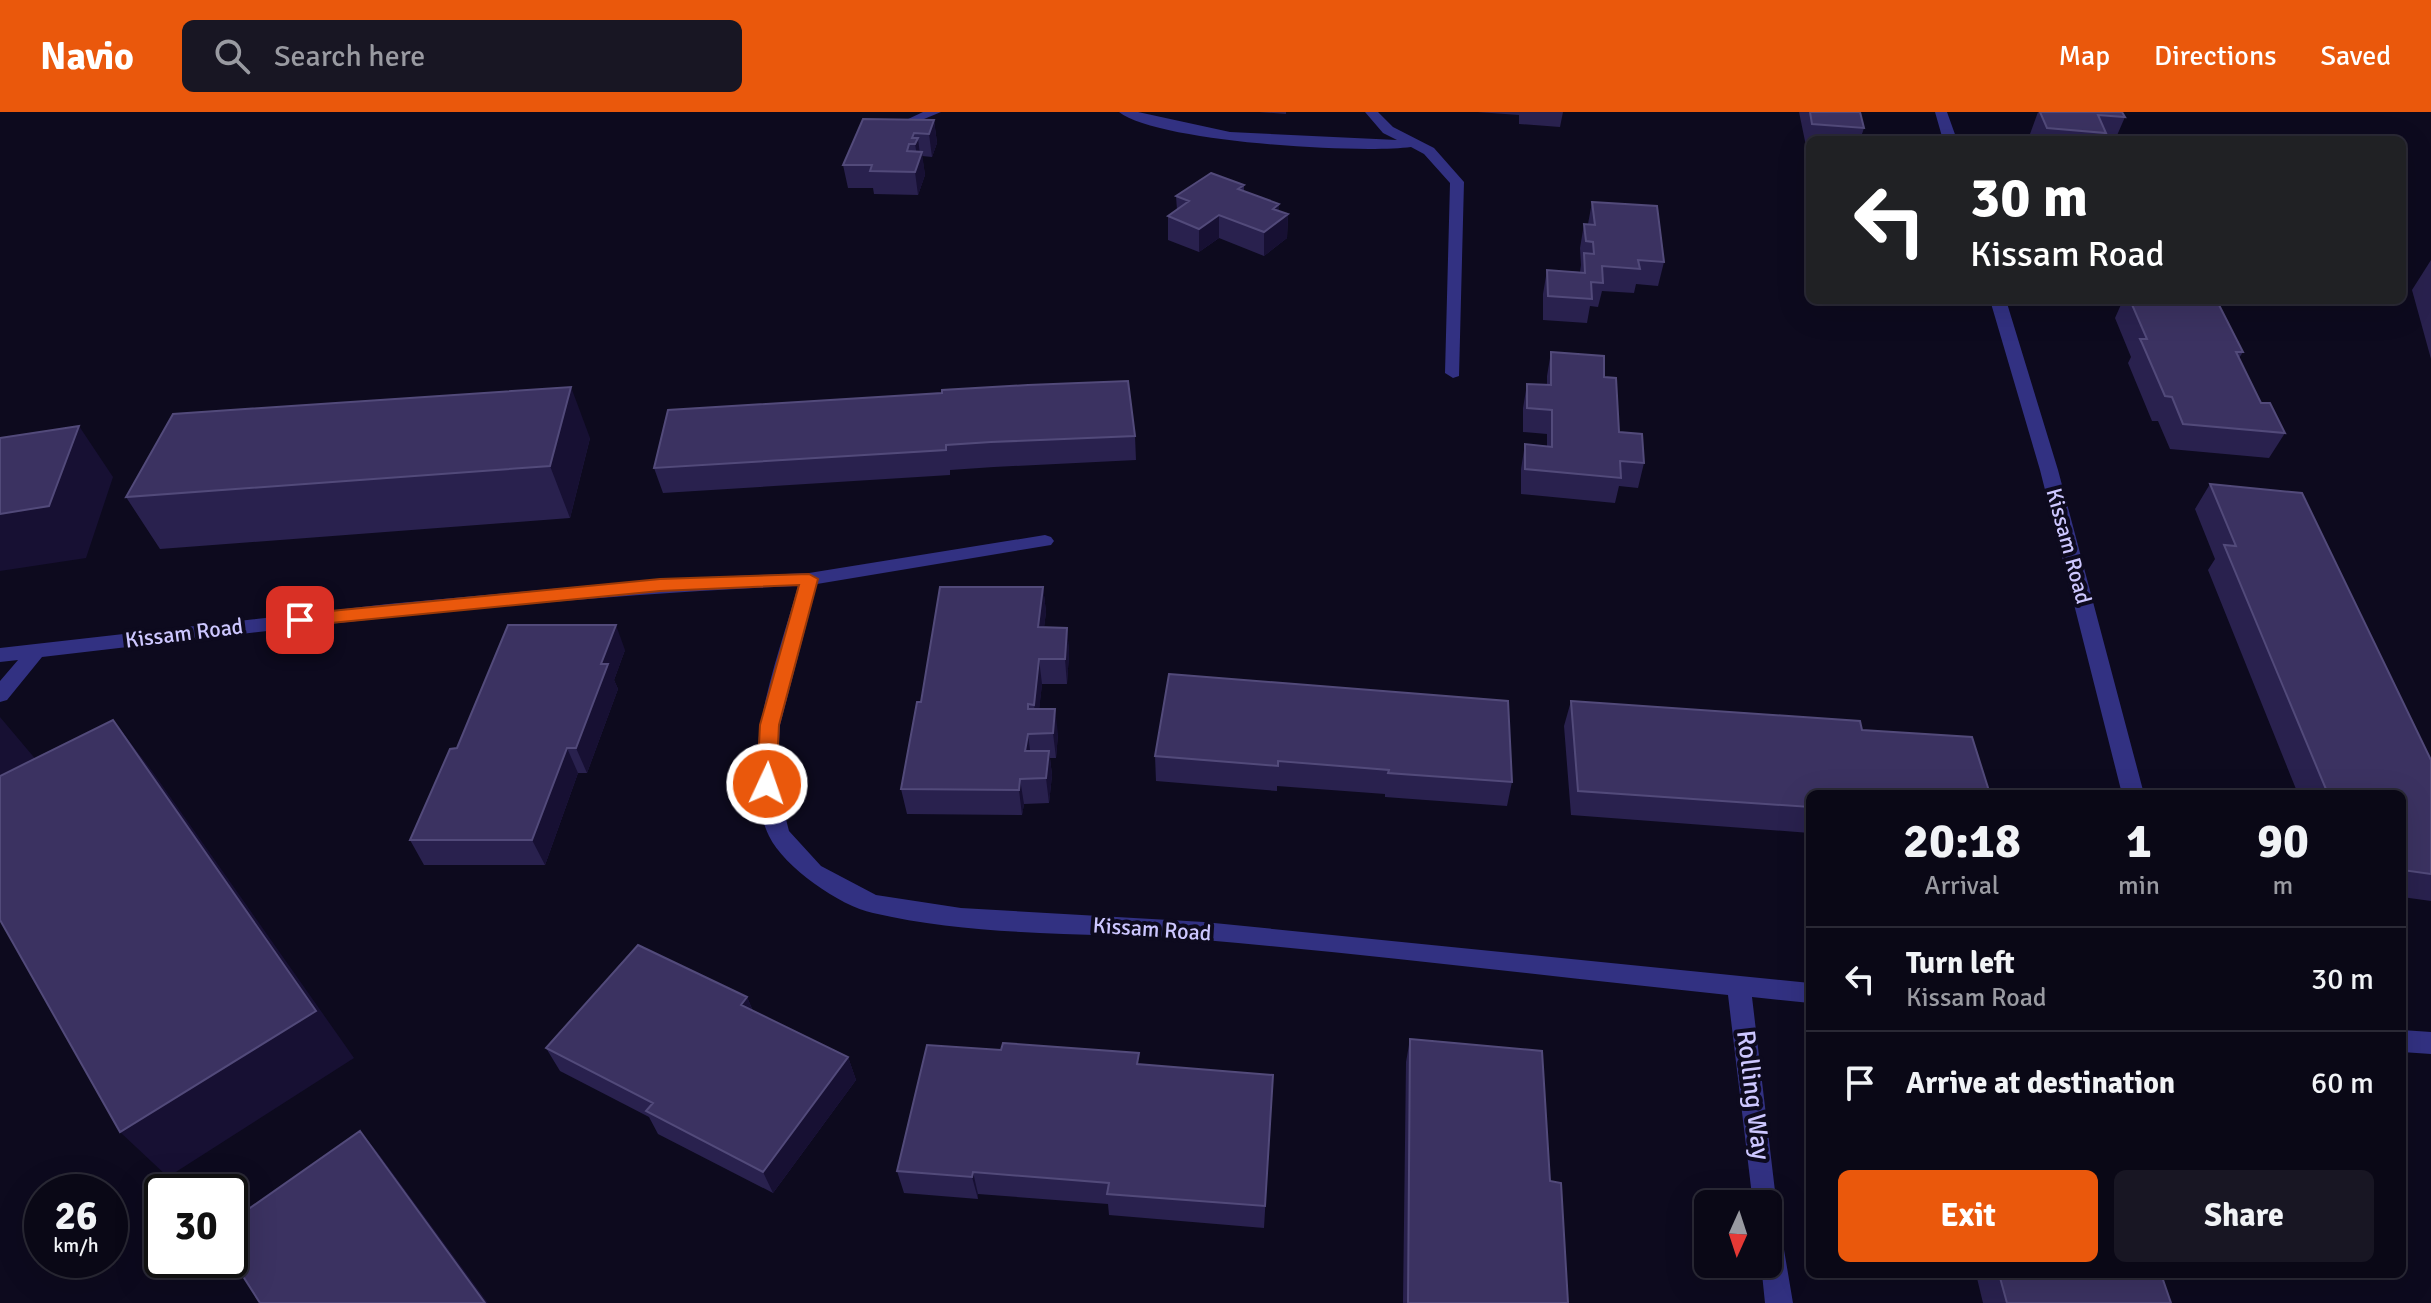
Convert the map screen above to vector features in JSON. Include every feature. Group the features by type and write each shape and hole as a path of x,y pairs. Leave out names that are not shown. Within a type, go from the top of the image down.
{"street":[{"path":"912,120 935,112"},
{"path":"1125,112 1164,126 1225,138 1416,144"},
{"path":"1371,112 1388,130 1429,151 1457,182 1453,373"},
{"path":"1941,112 1949,136"},
{"name":"Kissam Road","path":"1999,304 2049,470 2132,790"},
{"name":"Kissam Road","path":"0,655 464,603 660,585 809,579 1045,541"},
{"name":"Kissam Road","path":"809,579 770,725 767,784 779,834 813,872 872,904 961,917 1204,931 1806,993"},
{"path":"0,695 37,650"},
{"name":"Rolling Way","path":"1739,986 1764,1190"},
{"path":"2406,1041 2431,1043"},
{"path":"1776,1278 1779,1303"}],"building":[{"path":"1810,112 1860,112 1864,128 1812,124"},
{"path":"2040,112 2122,112 2125,117 2098,115 2106,133 2047,128"},
{"path":"863,119 934,120 929,134 914,133 912,138 918,138 915,144 909,144 907,151 922,152 915,172 870,171 872,165 843,165"},
{"path":"1211,173 1244,185 1238,189 1279,204 1273,209 1288,214 1264,232 1219,215 1199,229 1168,216 1189,201 1176,196"},
{"path":"1592,202 1657,206 1664,262 1638,260 1640,269 1602,266 1603,283 1591,282 1592,299 1548,296 1547,270 1585,273 1584,253 1594,254 1593,242 1586,241 1584,224 1595,225"},
{"path":"2132,304 2219,304 2243,352 2236,352 2261,403 2270,403 2285,433 2183,424 2172,397 2165,396 2140,339 2147,339"},
{"path":"1551,352 1604,356 1604,377 1616,378 1619,432 1642,434 1644,463 1620,461 1621,478 1525,469 1525,444 1552,447 1552,410 1527,408 1527,384 1551,385"},
{"path":"1128,381 1135,436 991,442 946,445 946,450 654,468 668,410 942,393 942,390"},
{"path":"571,387 550,466 126,497 173,414"},
{"path":"79,426 49,506 0,514 0,438"},
{"path":"2210,484 2302,493 2431,760 2431,874 2406,871 2406,790 2326,790 2224,545 2236,546"},
{"path":"940,587 1043,587 1038,627 1067,628 1065,659 1039,659 1034,705 1028,704 1028,709 1055,709 1053,733 1028,734 1025,751 1049,751 1046,778 1020,779 1019,790 901,789 917,702 921,702"},
{"path":"508,625 616,625 601,664 608,664 576,748 567,748 532,840 410,840 450,749 457,748"},
{"path":"1169,674 1508,701 1512,782 1278,761 1278,766 1155,756"},
{"path":"1571,701 1860,721 1862,730 1972,737 1989,790 1806,790 1806,807 1578,791"},
{"path":"113,720 316,1011 120,1132 0,920 0,776"},
{"path":"638,945 747,997 741,1005 848,1057 763,1172 646,1111 653,1103 546,1048"},
{"path":"1410,1039 1542,1051 1550,1181 1561,1183 1568,1303 1408,1303"},
{"path":"1003,1043 1139,1053 1137,1064 1273,1075 1265,1206 1107,1194 1109,1183 973,1172 972,1177 897,1171 927,1045 1001,1050"},
{"path":"360,1131 485,1303 260,1303 244,1278 248,1278 248,1209"},
{"path":"2000,1278 2162,1278 2171,1303 2007,1303"}],"route":[{"path":"300,620 660,585 809,579 770,725 767,784"}]}
